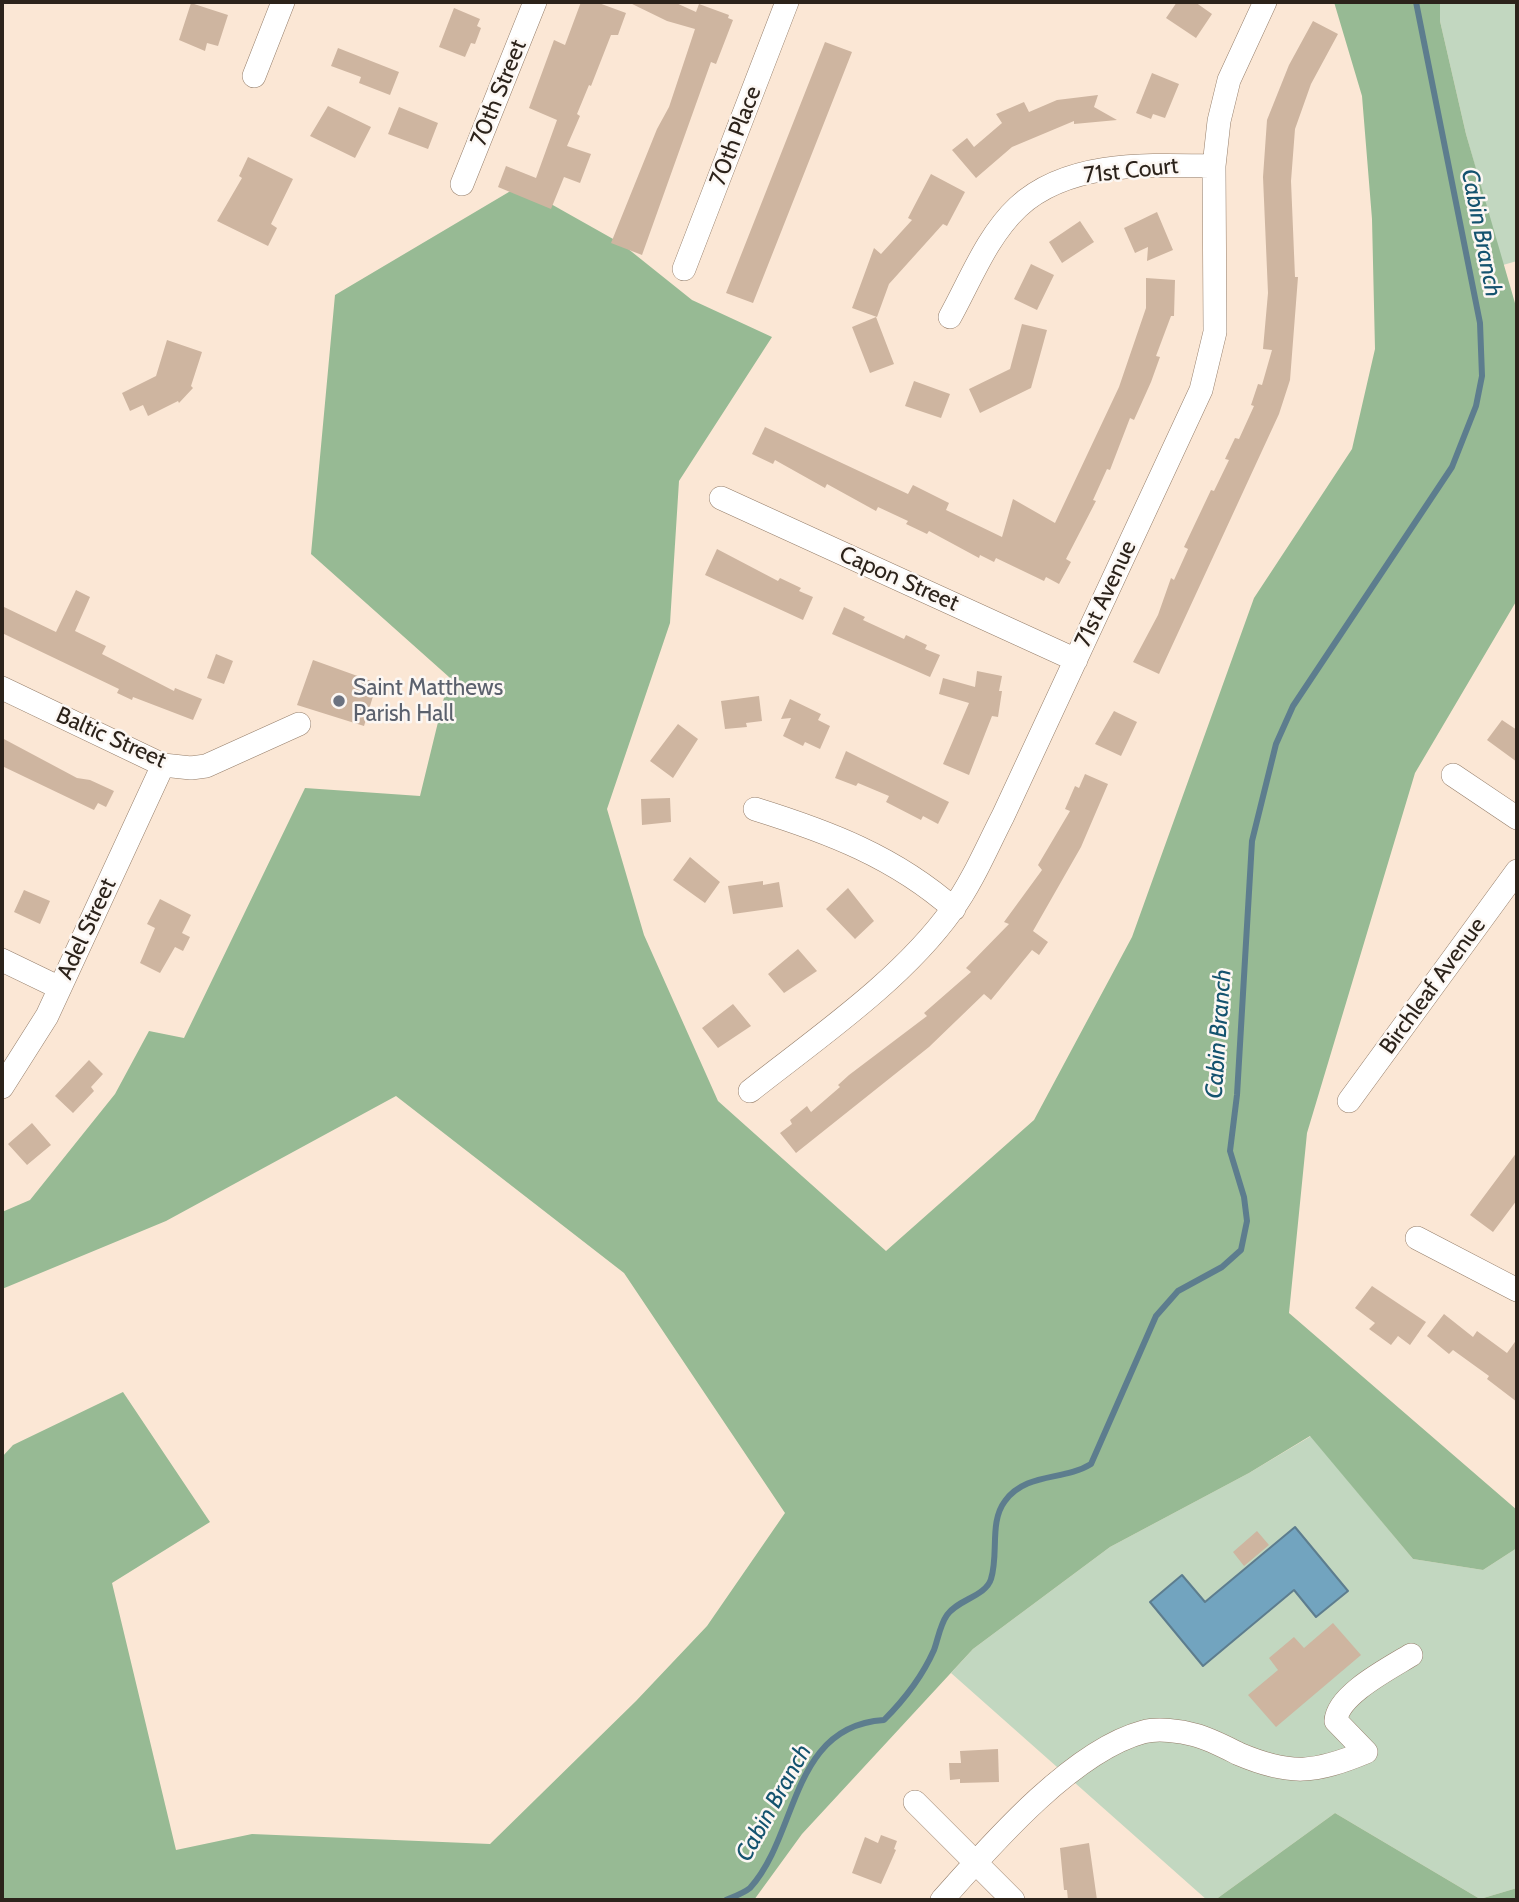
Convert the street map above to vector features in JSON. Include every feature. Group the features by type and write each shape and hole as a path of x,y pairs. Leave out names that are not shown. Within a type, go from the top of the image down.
{"street":[{"path":"254,76 283,2"},
{"name":"70th Street","path":"463,184 535,2"},
{"name":"70th Place","path":"684,269 787,2"},
{"name":"71st Avenue","path":"750,1091 894,973 954,909 1003,816 1201,390 1207,369 1216,306 1214,166 1219,121 1229,80 1265,2"},
{"name":"71st Court","path":"950,317 995,237 1017,208 1036,194 1070,178 1099,171 1214,166"},
{"name":"Capon Street","path":"721,498 1076,660"},
{"name":"Baltic Street","path":"2,688 163,765 191,768 206,766 299,724"},
{"name":"Adel Street","path":"2,1087 33,1042 60,988 163,765"},
{"path":"1453,775 1517,818"},
{"path":"755,810 814,828 871,851 928,886 954,909"},
{"name":"Birchleaf Avenue","path":"1349,1101 1517,871"},
{"path":"2,960 60,988"},
{"path":"1417,1238 1514,1283"},
{"path":"942,1900 975,1862 1079,1765 1116,1742 1144,1731 1195,1735 1265,1765 1291,1771 1317,1769 1366,1752 1336,1721 1337,1714 1357,1690 1411,1655"},
{"path":"915,1802 1013,1900"}],"green space":[{"path":"1334,2 1440,2 1440,21 1466,134 1517,310 1517,600 1415,773 1307,1133 1289,1313 1517,1510 1517,1548 1483,1570 1413,1559 1310,1436 1249,1473 1110,1547 973,1649 802,1834 754,1900 2,1900 2,1457 13,1445 123,1392 210,1522 112,1583 176,1850 252,1834 490,1844 636,1701 707,1626 785,1513 624,1273 396,1096 166,1221 2,1289 2,1212 30,1200 115,1094 149,1031 184,1038 305,788 420,796 449,677 311,554 335,295 519,186 622,244 692,300 772,337 679,481 670,623 607,809 644,935 718,1101 886,1251 1034,1120 1132,937 1254,598 1352,449 1375,349 1372,219 1362,96"},
{"path":"1440,2 1517,2 1517,261 1503,265 1466,134 1440,21"},
{"path":"1311,1436 1413,1559 1483,1570 1517,1548 1517,1888 1480,1899 1335,1813 1215,1900 1207,1900 951,1673 973,1649 1110,1547 1249,1473"},
{"path":"1335,1813 1480,1899 1517,1888 1517,1900 1215,1900"}],"water":[{"path":"1295,1527 1348,1591 1316,1617 1294,1590 1203,1666 1150,1602 1182,1575 1205,1602"}],"building":[{"path":"581,2 596,2 626,13 618,35 611,35 577,114 580,116 567,146 591,154 580,183 564,177 551,209 498,187 506,166 536,178 557,120 529,108 554,40 565,45"},
{"path":"628,2 674,2 696,12 699,4 729,15 728,18 733,20 716,64 711,62 642,255 611,243 657,129 669,107 695,29 667,21"},
{"path":"1177,2 1195,2 1212,14 1196,38 1166,18"},
{"path":"191,3 228,15 218,46 207,43 205,51 179,40"},
{"path":"454,8 480,19 477,26 481,28 475,44 471,43 465,57 439,47"},
{"path":"1313,21 1338,34 1311,84 1295,129 1291,181 1295,277 1298,277 1290,380 1279,414 1159,674 1133,662 1158,615 1171,578 1174,580 1188,549 1184,547 1211,490 1214,491 1229,460 1225,459 1235,438 1239,439 1254,406 1251,405 1258,384 1262,385 1272,350 1263,349 1268,293 1263,177 1267,120 1289,65"},
{"path":"825,42 852,52 753,303 726,293"},
{"path":"338,48 399,72 390,95 359,83 361,77 331,66"},
{"path":"1152,73 1179,84 1165,118 1153,114 1151,119 1136,113"},
{"path":"1098,95 1094,107 1117,120 1074,124 1074,121 1012,147 976,178 952,150 967,138 974,147 1002,123 996,114 1024,102 1029,112 1057,100"},
{"path":"328,106 371,127 355,158 310,136"},
{"path":"399,107 438,123 428,149 388,134"},
{"path":"248,157 293,179 271,224 277,228 268,246 217,221 242,178 239,176"},
{"path":"931,174 965,192 947,226 943,224 889,284 877,317 852,308 874,248 881,254 912,220 908,218"},
{"path":"1157,212 1173,250 1147,261 1148,247 1135,253 1124,228"},
{"path":"1080,221 1094,242 1062,263 1049,242"},
{"path":"1031,264 1054,275 1037,310 1014,299"},
{"path":"1146,278 1175,280 1174,316 1171,316 1156,356 1160,357 1151,382 1134,420 1130,418 1110,470 1107,469 1093,500 1096,501 1066,559 1071,562 1059,584 1046,577 1044,581 996,558 994,562 980,555 979,558 929,531 927,534 906,524 908,521 878,507 876,511 827,484 825,488 775,460 773,464 752,454 765,427 908,494 913,485 949,503 946,510 1002,537 1013,499 1055,523 1119,387 1146,308"},
{"path":"876,317 894,364 870,373 852,327"},
{"path":"1022,324 1047,330 1031,388 980,413 969,389 1010,369"},
{"path":"167,340 202,352 191,386 193,388 179,403 178,401 148,416 143,405 130,411 122,393 156,376"},
{"path":"914,381 950,394 941,418 905,406"},
{"path":"717,549 778,581 780,578 801,588 799,591 813,597 803,620 705,575"},
{"path":"76,590 90,597 75,631 106,646 102,654 174,691 175,688 202,699 193,720 133,697 132,700 117,693 119,689 2,633 2,606 56,632"},
{"path":"844,607 865,617 863,620 904,639 906,635 927,645 925,649 940,655 930,677 832,634"},
{"path":"216,654 233,661 224,684 207,678"},
{"path":"313,660 377,683 364,726 297,705"},
{"path":"977,671 1002,676 999,691 1002,691 998,717 992,716 969,775 943,764 969,703 939,694 943,678 975,687"},
{"path":"759,696 762,721 746,723 747,727 725,729 721,701"},
{"path":"790,699 821,714 818,720 830,726 820,749 805,742 803,746 783,736 791,718 781,719"},
{"path":"1114,711 1137,722 1121,756 1095,744"},
{"path":"1502,720 1517,730 1517,762 1487,740"},
{"path":"678,724 698,739 673,778 650,761"},
{"path":"2,738 77,778 90,780 114,791 106,807 98,803 94,810 2,766"},
{"path":"846,751 949,802 938,824 923,816 921,820 886,802 889,796 858,783 856,786 835,778"},
{"path":"1085,774 1108,784 1081,847 1033,931 1048,942 1039,955 1032,950 991,1000 984,994 929,1047 796,1153 780,1133 792,1124 790,1120 807,1106 811,1112 840,1087 838,1085 849,1075 927,1016 924,1013 971,972 966,968 1009,924 1004,922 1042,870 1038,865 1070,811 1065,809 1075,786 1079,788"},
{"path":"670,798 671,822 642,825 641,799"},
{"path":"690,857 720,882 705,903 673,880"},
{"path":"763,881 763,885 779,882 783,907 733,914 728,886"},
{"path":"848,888 874,921 855,939 826,909"},
{"path":"24,890 50,901 40,924 14,912"},
{"path":"160,899 191,915 182,933 190,937 183,951 175,947 160,973 140,963 155,928 147,924"},
{"path":"798,949 817,971 784,993 768,974"},
{"path":"733,1004 751,1026 718,1048 702,1028"},
{"path":"89,1060 103,1074 91,1087 94,1091 73,1113 55,1096"},
{"path":"32,1123 51,1145 27,1165 8,1144"},
{"path":"1517,1152 1517,1200 1493,1232 1470,1215"},
{"path":"1372,1286 1426,1322 1410,1345 1398,1336 1391,1345 1369,1329 1375,1323 1355,1308"},
{"path":"1444,1314 1473,1337 1477,1331 1507,1353 1517,1339 1517,1402 1487,1379 1489,1376 1453,1350 1449,1354 1427,1336"},
{"path":"1257,1531 1269,1545 1244,1566 1233,1552"},
{"path":"1333,1623 1361,1655 1276,1727 1248,1695 1278,1670 1269,1658 1294,1637 1304,1648"},
{"path":"998,1749 999,1782 960,1783 960,1779 950,1780 949,1763 961,1763 960,1751"},
{"path":"881,1835 897,1841 896,1850 881,1884 852,1873 865,1837 878,1843"},
{"path":"1089,1843 1097,1900 1068,1900 1067,1890 1064,1890 1060,1848"}],"waterway":[{"name":"Cabin Branch","path":"726,1900 750,1888 766,1866 800,1786 813,1762 830,1741 853,1727 884,1720 906,1696 924,1669 947,1615 957,1605 978,1594 988,1585 993,1569 997,1519 1005,1501 1024,1485 1091,1464 1156,1316 1178,1291 1222,1267 1241,1250 1247,1221 1244,1197 1230,1151 1237,1095 1252,841 1276,744 1293,706 1452,467 1476,406 1482,376 1480,323 1416,2"}],"place":[{"name":"Saint Matthews Parish Hall","path":"339,701"}]}
